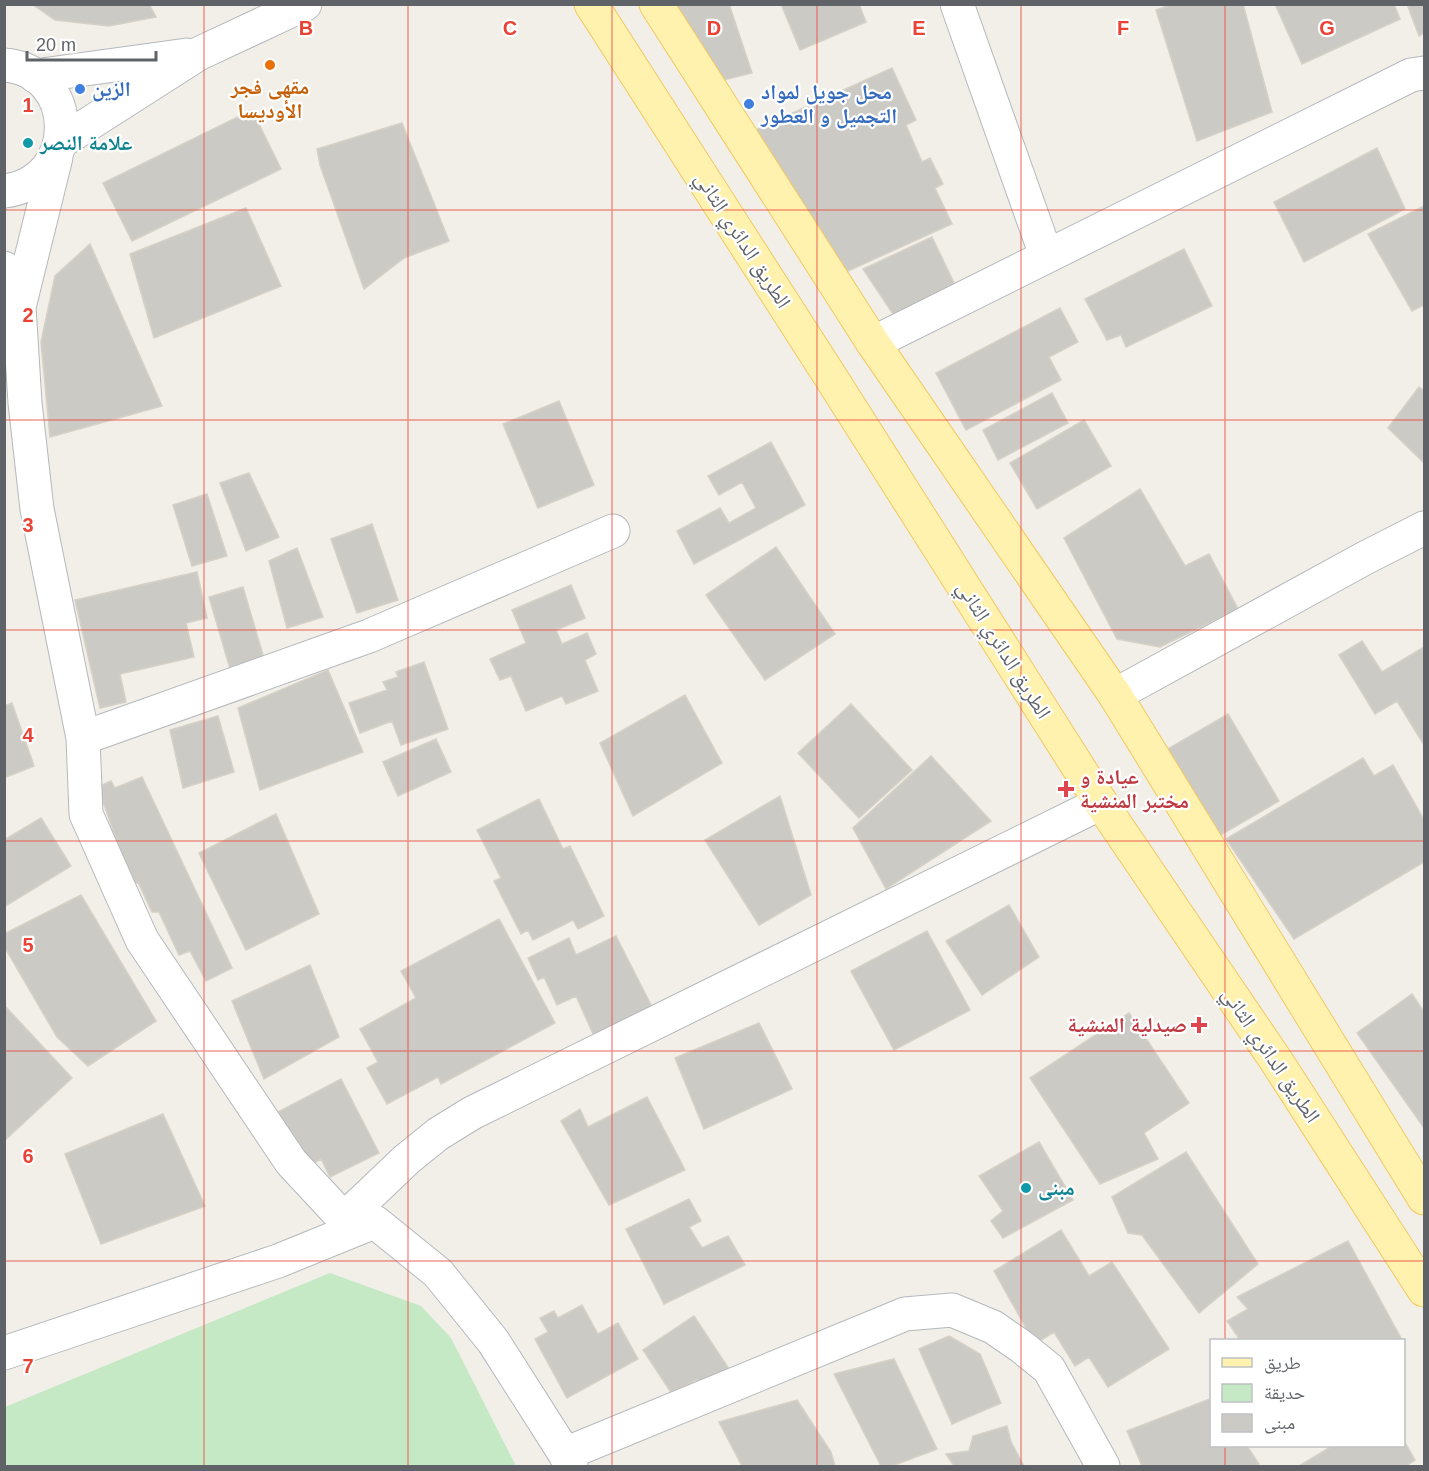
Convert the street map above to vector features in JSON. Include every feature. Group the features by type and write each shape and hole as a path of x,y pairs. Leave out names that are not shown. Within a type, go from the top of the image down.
{"main road":[{"name":"الطريق الدائري الثاني","path":"591,4 1101,802 1277,1062 1425,1290"},
{"path":"656,4 873,343 1115,695 1425,1198"}],"street":[{"path":"4,191 15,190 32,183 46,171 59,149 198,54 305,4"},
{"path":"957,4 1046,255"},
{"path":"15,63 198,54"},
{"path":"15,63 48,88 58,104 62,122 59,149 19,307"},
{"path":"873,343 1410,75 1425,73"},
{"path":"4,268 19,307 25,403 37,509 83,738 86,814 142,940 291,1162 360,1220 438,1273 493,1341 568,1460 905,1314 952,1310 993,1327 1049,1369 1103,1467"},
{"path":"1115,695 1365,558 1425,528"},
{"path":"83,738 369,636 613,531"},
{"path":"4,1353 278,1262 360,1220 407,1158 438,1134 472,1113 1101,802"}],"green space":[{"path":"330,1273 421,1306 451,1338 516,1466 5,1466 5,1407"}],"building":[{"path":"32,4 149,4 156,17 109,26 55,20"},
{"path":"671,4 729,4 752,73 720,81"},
{"path":"781,4 859,4 866,22 800,50"},
{"path":"1174,4 1243,4 1272,112 1197,141 1156,10"},
{"path":"1275,4 1394,4 1400,19 1302,64"},
{"path":"1407,4 1424,4 1424,33 1419,36"},
{"path":"892,68 916,120 906,125 922,162 930,158 943,184 935,188 952,224 839,275 753,131"},
{"path":"252,110 281,169 132,241 103,183"},
{"path":"402,123 449,241 404,258 364,289 320,165 317,149"},
{"path":"1377,148 1405,209 1304,262 1274,202"},
{"path":"1424,206 1424,305 1412,311 1368,234"},
{"path":"246,208 281,286 154,338 130,254"},
{"path":"932,237 956,287 895,317 863,269"},
{"path":"90,244 162,406 50,437 41,342 55,276"},
{"path":"1184,249 1212,306 1126,347 1121,335 1107,340 1085,299"},
{"path":"1060,308 1078,342 1049,357 1061,380 966,430 936,373"},
{"path":"1419,387 1424,391 1424,463 1388,428"},
{"path":"1052,393 1068,423 998,460 983,430"},
{"path":"559,401 594,485 538,508 503,424"},
{"path":"1084,420 1111,466 1037,509 1010,463"},
{"path":"771,442 805,505 694,564 677,531 720,508 729,523 756,508 742,482 719,495 708,476"},
{"path":"249,473 279,537 246,551 220,483"},
{"path":"1140,489 1185,566 1209,554 1238,609 1160,647 1117,639 1064,538"},
{"path":"207,494 227,556 192,566 173,505"},
{"path":"372,524 398,600 357,613 331,539"},
{"path":"776,547 835,634 765,680 706,595"},
{"path":"297,548 323,617 287,628 269,561"},
{"path":"197,572 207,618 186,623 194,657 120,674 126,702 100,708 75,600"},
{"path":"571,585 585,618 556,630 562,644 587,633 596,654 585,660 598,691 566,704 562,696 526,711 511,676 500,680 490,659 526,643 512,610"},
{"path":"243,587 265,662 231,672 209,597"},
{"path":"1362,641 1382,672 1424,647 1424,745 1397,701 1375,714 1339,655"},
{"path":"424,662 448,729 401,745 392,721 360,733 349,703 387,690 383,682 398,677 396,672"},
{"path":"328,670 363,752 260,790 238,708"},
{"path":"685,695 722,763 633,816 600,743"},
{"path":"12,703 34,766 4,778 4,706"},
{"path":"851,704 912,770 859,818 798,753"},
{"path":"1228,714 1279,801 1212,840 1154,757"},
{"path":"218,716 234,772 183,788 170,730"},
{"path":"436,739 451,772 398,796 383,762"},
{"path":"931,756 991,821 886,889 853,828"},
{"path":"1363,758 1374,776 1393,765 1424,820 1424,862 1294,939 1226,839"},
{"path":"142,777 232,968 206,981 190,951 179,955 159,912 152,912 138,882 132,885 98,787 111,781 115,788"},
{"path":"780,796 811,895 759,925 705,840"},
{"path":"539,799 563,849 570,846 604,916 578,929 573,920 533,940 528,930 521,934 494,881 501,878 477,830"},
{"path":"276,814 319,914 246,950 199,853"},
{"path":"41,818 71,866 4,907 4,840"},
{"path":"81,895 156,1021 88,1066 57,1037 4,946 4,934"},
{"path":"1009,905 1039,957 982,995 946,941"},
{"path":"499,919 555,1023 441,1084 438,1077 387,1104 367,1068 378,1062 360,1029 416,998 401,971"},
{"path":"927,931 970,1010 894,1050 851,971"},
{"path":"616,936 654,1011 595,1038 576,996 557,1005 544,977 538,980 528,958 569,938 576,955"},
{"path":"310,965 339,1037 264,1079 232,1001"},
{"path":"1412,994 1424,1012 1424,1128 1357,1033"},
{"path":"4,1005 72,1078 4,1141"},
{"path":"1129,1013 1189,1103 1144,1133 1158,1159 1100,1184 1030,1078"},
{"path":"759,1023 792,1089 704,1129 675,1058"},
{"path":"341,1079 379,1153 330,1177 321,1159 304,1168 276,1113"},
{"path":"647,1097 685,1170 609,1205 561,1121 580,1109 588,1127"},
{"path":"163,1114 205,1206 101,1244 65,1154"},
{"name":"مبنى","path":"1039,1142 1073,1200 1003,1238 991,1221 1003,1211 979,1176"},
{"path":"1186,1152 1258,1264 1199,1313 1142,1235 1128,1233 1112,1197"},
{"path":"689,1199 701,1221 689,1227 702,1248 728,1236 745,1265 664,1304 626,1229"},
{"path":"1061,1230 1089,1276 1112,1262 1169,1349 1108,1387 1089,1357 1075,1366 1054,1332 1035,1344 994,1271"},
{"path":"1348,1241 1401,1339 1239,1339 1227,1321 1248,1309 1237,1297"},
{"path":"582,1305 598,1334 618,1323 638,1359 567,1398 535,1339 548,1332 540,1318 554,1311 558,1318"},
{"path":"694,1316 729,1369 702,1387 697,1379 672,1394 643,1350"},
{"path":"949,1336 980,1354 1001,1403 952,1424 919,1349"},
{"path":"894,1359 937,1449 892,1466 881,1466 834,1374"},
{"path":"1210,1399 1210,1447 1248,1447 1259,1464 1254,1466 1142,1466 1127,1431"},
{"path":"797,1400 831,1452 835,1466 742,1466 719,1422"},
{"path":"1007,1426 1011,1442 1024,1466 954,1466 946,1454 969,1451 973,1436"},
{"path":"1405,1443 1415,1460 1406,1466 1299,1466 1330,1447 1405,1447"}],"place":[{"name":"مقهى فجر الأوديسا","path":"270,65"},
{"name":"الزين","path":"80,89"},
{"name":"محل جويل لمواد التجميل و العطور","path":"749,104"},
{"name":"علامة النصر","path":"28,143"},
{"name":"عيادة و مختبر المنشية","path":"1066,789"},
{"name":"صيدلية المنشية","path":"1199,1025"},
{"name":"مبنى","path":"1026,1188"}]}
